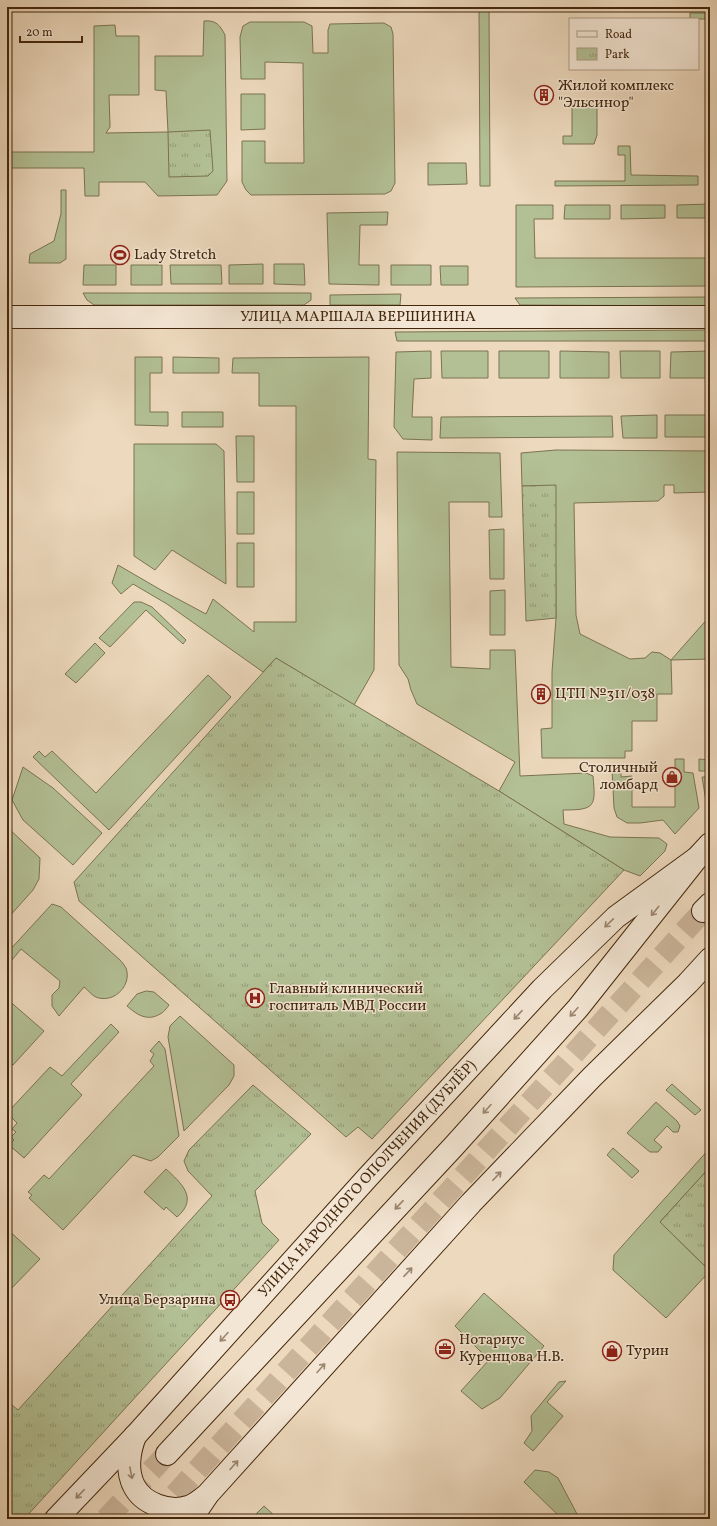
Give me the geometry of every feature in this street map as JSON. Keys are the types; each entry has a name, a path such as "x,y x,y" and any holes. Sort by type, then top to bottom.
{"street":[{"name":"УЛИЦА МАРШАЛА ВЕРШИНИНА","path":"7,317 710,317"},
{"name":"УЛИЦА НАРОДНОГО ОПОЛЧЕНИЯ (ДУБЛЁР)","path":"56,1519 136,1435 367,1178 542,989 616,917 704,851"},
{"path":"167,1454 448,1151 578,1008 704,851"},
{"path":"191,1519 208,1494 471,1203 592,1077 710,960"},
{"path":"136,1435 130,1448 129,1462 130,1474 134,1487 141,1495 153,1504 163,1508 187,1508 196,1504 208,1494"}],"green space":[{"path":"479,7 489,7 490,186 480,186"},
{"path":"690,13 710,13 710,19 690,18"},
{"path":"204,21 215,22 225,35 227,181 217,195 158,196 145,182 99,182 99,196 85,196 84,168 7,168 7,152 94,152 94,26 115,25 116,36 139,36 139,95 109,95 110,127 106,133 168,132 166,91 155,90 155,56 203,56"},
{"path":"250,22 304,22 312,26 313,53 328,53 328,30 330,24 384,23 391,27 393,34 395,183 391,191 385,194 251,195 246,190 242,182 242,141 265,141 265,163 304,163 303,63 265,62 265,79 241,79 240,37 243,26"},
{"path":"241,94 265,94 265,129 241,130"},
{"path":"572,100 597,101 597,135 594,144 563,144 563,136 572,136"},
{"path":"210,130 213,171 208,176 169,177 168,132"},
{"path":"618,146 630,146 631,175 698,176 698,185 555,186 555,181 625,181 625,155 618,155"},
{"path":"428,163 466,163 467,184 428,185"},
{"path":"61,190 66,190 66,259 60,263 29,263 30,254 54,241 61,214"},
{"path":"710,204 710,218 677,218 677,205"},
{"path":"516,205 553,205 553,219 534,219 535,258 710,258 710,286 516,287"},
{"path":"565,205 610,205 610,219 564,219"},
{"path":"621,205 665,205 665,218 621,219"},
{"path":"388,212 387,225 360,225 359,265 379,265 379,285 329,284 327,213"},
{"path":"263,264 263,284 229,284 229,265"},
{"path":"274,264 304,264 305,285 274,284"},
{"path":"84,265 116,265 116,285 83,285"},
{"path":"131,265 162,265 162,285 131,285"},
{"path":"170,265 221,265 222,284 171,284"},
{"path":"391,265 431,265 431,285 391,285"},
{"path":"440,266 468,266 468,285 441,285"},
{"path":"83,293 311,293 311,300 304,305 94,305 87,300"},
{"path":"401,294 400,305 330,305 330,295"},
{"path":"710,297 710,306 520,305 515,298"},
{"path":"710,330 710,341 397,341 395,332"},
{"path":"431,351 431,378 414,379 412,417 432,417 432,440 403,439 394,427 396,352"},
{"path":"441,351 488,351 488,378 442,378"},
{"path":"499,351 549,351 549,378 499,378"},
{"path":"560,351 609,352 609,378 560,378"},
{"path":"620,351 660,351 660,378 621,378"},
{"path":"710,351 710,378 670,378 671,352"},
{"path":"135,357 162,357 162,373 150,373 150,412 168,412 168,426 135,425"},
{"path":"173,357 219,358 219,373 173,373"},
{"path":"369,357 368,459 376,460 374,670 354,705 276,658 263,672 167,604 133,584 121,594 112,583 118,565 206,614 213,599 254,632 254,622 296,622 296,406 259,406 259,373 232,373 233,358"},
{"path":"182,412 223,412 223,427 182,427"},
{"path":"657,415 657,438 623,438 621,416"},
{"path":"665,415 710,415 710,437 665,437"},
{"path":"612,416 613,437 440,438 441,417"},
{"path":"236,436 254,436 254,482 237,482"},
{"path":"134,444 216,444 224,451 226,584 172,550 155,570 134,556"},
{"path":"556,450 710,451 710,492 674,493 674,485 664,485 664,496 658,501 574,503 576,615 580,634 630,659 645,658 652,652 660,653 671,660 672,694 657,694 657,721 632,721 632,751 625,751 625,758 542,758 541,729 552,728 552,672 556,618 555,486 522,486 521,453"},
{"path":"397,452 500,453 502,517 489,517 489,502 449,502 451,667 490,669 490,650 515,650 520,776 586,773 593,776 594,794 591,805 582,809 563,810 564,824 610,837 659,838 667,844 665,851 640,876 624,870 499,791 515,762 417,704 408,679 399,665"},
{"path":"556,485 556,618 526,621 522,486"},
{"path":"237,492 254,492 254,534 237,534"},
{"path":"504,529 504,579 490,579 489,530"},
{"path":"237,543 254,543 254,587 237,587"},
{"path":"505,590 505,635 490,635 490,591"},
{"path":"134,602 141,602 152,607 186,640 183,644 146,610 110,647 99,638"},
{"path":"710,616 710,659 671,660"},
{"path":"95,643 105,653 76,683 65,674"},
{"path":"276,658 499,791 624,870 372,1139 358,1127 346,1137 79,901 74,882"},
{"path":"208,675 231,697 109,830 33,757 39,751 45,757 52,751 96,793"},
{"path":"675,759 684,759 684,772 693,773 699,808 675,834 663,820 627,823 617,817 614,808 612,769 621,769 621,777 632,776 632,807 675,807"},
{"path":"699,759 710,760 710,771 699,771"},
{"path":"23,767 53,788 102,833 73,865 23,820 12,800"},
{"path":"702,777 710,777 710,797 706,801"},
{"path":"7,827 40,858 39,879 33,890 7,919"},
{"path":"52,904 61,907 120,960 126,968 127,974 125,986 117,994 105,999 99,998 84,987 59,1016 52,1006 52,995 59,988 60,981 21,949 7,966 7,953"},
{"path":"146,991 154,992 169,1005 162,1013 151,1017 146,1017 134,1012 127,1006 137,994"},
{"path":"7,999 44,1031 13,1065 7,1062"},
{"path":"180,1016 234,1065 234,1076 229,1085 184,1131 168,1037 170,1026"},
{"path":"111,1024 119,1032 71,1084 82,1095 24,1158 9,1145 14,1140 11,1137 16,1132 12,1129 17,1123 7,1113 50,1067 62,1076"},
{"path":"159,1041 165,1049 179,1136 158,1157 151,1161 133,1155 63,1230 29,1198 32,1195 28,1192 44,1175 49,1179 154,1066 150,1061 154,1054 150,1051"},
{"path":"672,1084 701,1110 695,1115 666,1090"},
{"path":"253,1085 311,1134 255,1191 262,1223 279,1240 24,1519 7,1519 7,1401 18,1410 212,1196 188,1171 184,1161 189,1150"},
{"path":"656,1102 677,1121 680,1126 678,1132 673,1132 667,1126 654,1140 662,1147 658,1152 650,1152 627,1133"},
{"path":"613,1148 639,1171 632,1178 607,1155"},
{"path":"710,1148 710,1167 660,1222 710,1271 666,1318 613,1270 614,1255"},
{"path":"710,1167 710,1271 660,1222"},
{"path":"166,1169 182,1185 187,1197 187,1203 177,1217 166,1207 164,1210 144,1192"},
{"path":"7,1229 40,1259 7,1293"},
{"path":"484,1293 544,1346 500,1398 482,1409 461,1391 489,1360 455,1326"},
{"path":"566,1381 547,1402 563,1416 533,1451 524,1443 532,1431 531,1416 559,1382"},
{"path":"535,1470 549,1472 558,1478 577,1514 573,1519 562,1519 524,1482"},
{"path":"264,1506 278,1519 251,1519"}],"tunnel":[{"path":"153,1519 703,911"},
{"path":"106,1519 167,1454"}],"place":[{"name":"Жилой комплекс \"Эльсинор\"","path":"544,95"},
{"name":"Lady Stretch","path":"120,255"},
{"name":"ЦТП №311/038","path":"541,694"},
{"name":"Столичный ломбард","path":"672,777"},
{"name":"Главный клинический госпиталь МВД России","path":"255,998"},
{"name":"Улица Берзарина","path":"230,1300"},
{"name":"Нотариус Куренцова Н.В.","path":"445,1349"},
{"name":"Турин","path":"612,1351"}]}
